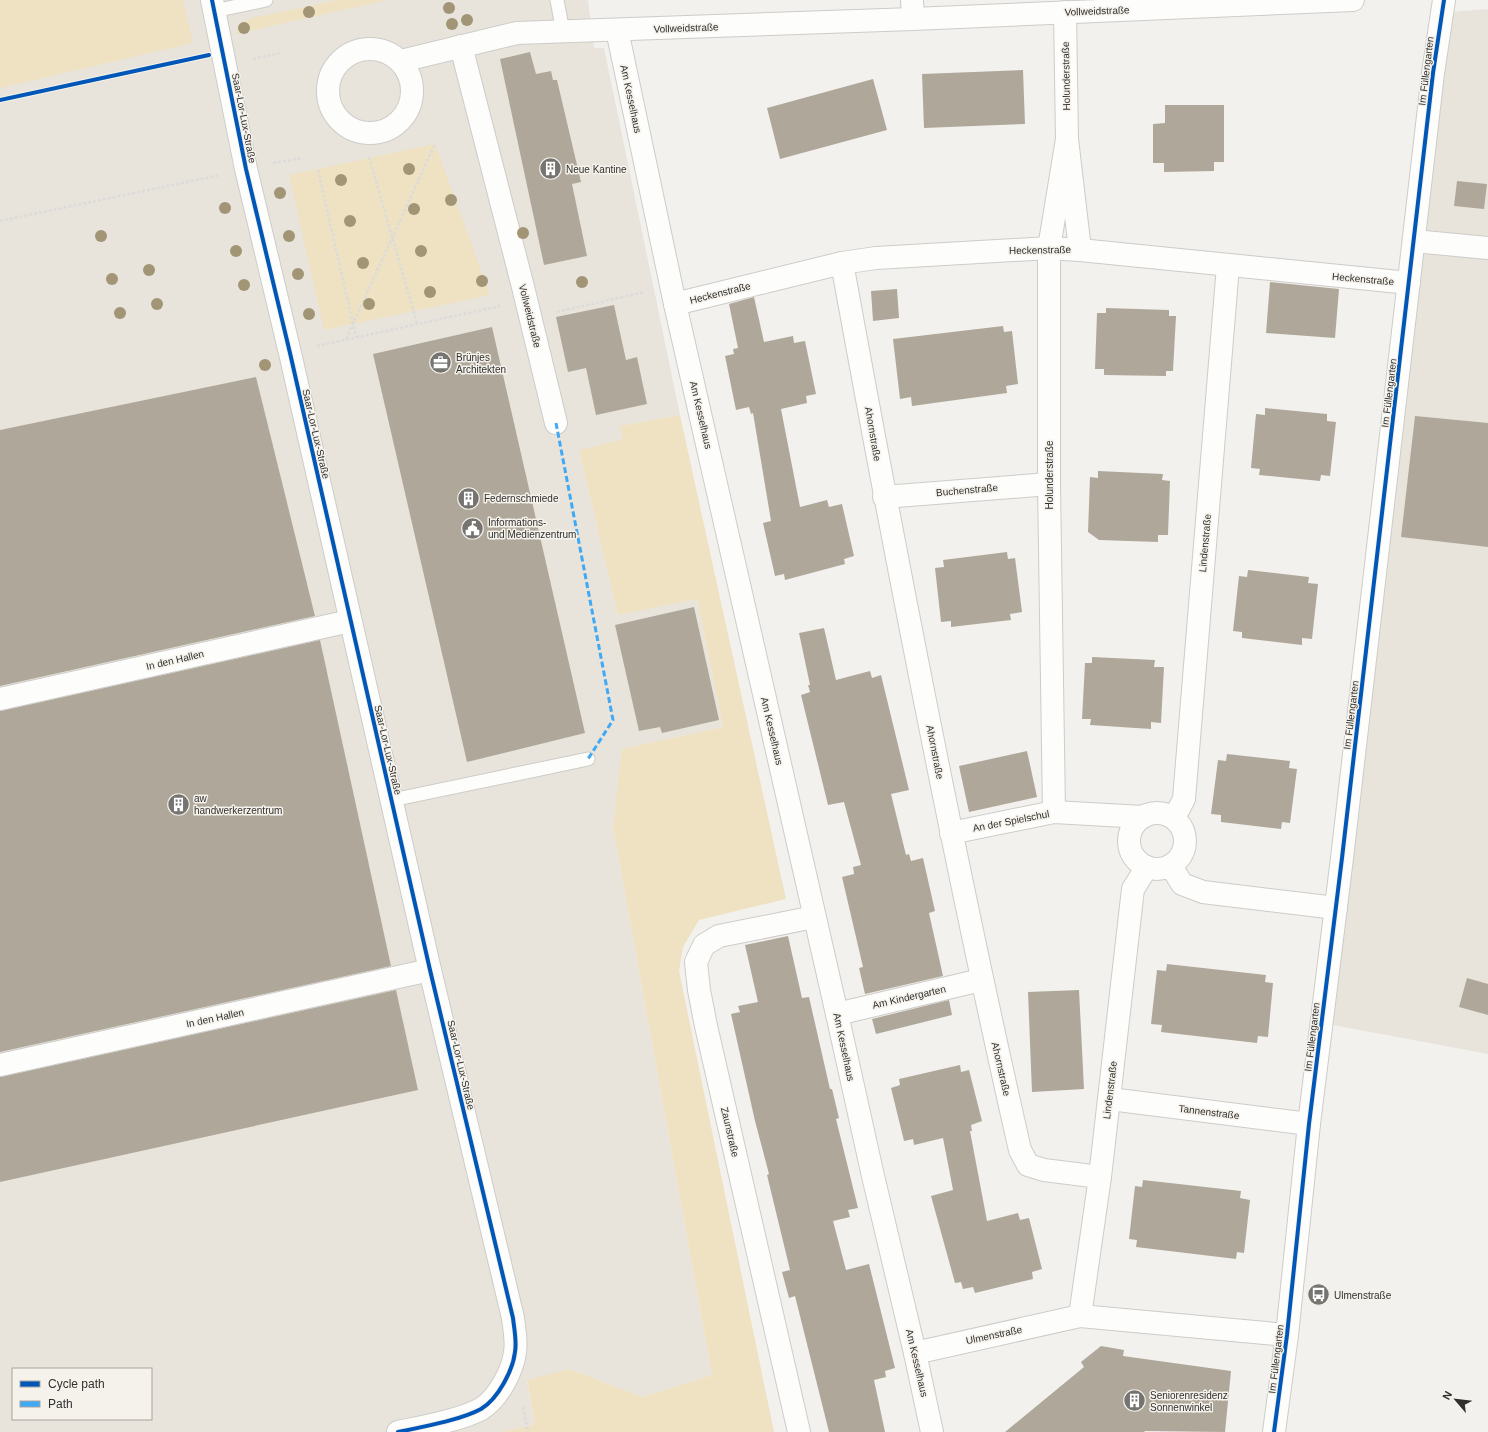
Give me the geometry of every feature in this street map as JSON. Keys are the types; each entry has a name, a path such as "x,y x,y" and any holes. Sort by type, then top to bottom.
{"street":[{"name":"Vollweidstraße","path":"401,61 517,33 617,30 912,10 1071,8 1353,0"},
{"name":"Im Füllengarten","path":"1274,1432 1287,1335 1309,1124 1336,908 1433,73 1444,0"},
{"name":"Saar-Lor-Lux-Straße","path":"213,6 246,169 290,354 430,970 513,1318 516,1351 510,1373 499,1392 482,1408 462,1416 436,1424 398,1432"},
{"name":"Holunderstraße","path":"1054,812 1049,484 1048,248 1067,139 1071,8"},
{"name":"Am Kesselhaus","path":"617,30 673,295 837,1014 872,1176 915,1353 932,1432"},
{"name":"Vollweidstraße","path":"461,46 556,423"},
{"name":"Holunderstraße","path":"1067,139 1080,250"},
{"path":"1414,241 1488,248"},
{"name":"Heckenstraße","path":"673,295 876,258 1048,248 1409,283"},
{"name":"Ahornstraße","path":"842,264 884,497 951,833 981,980 1020,1150 1028,1165 1044,1170 1100,1178"},
{"name":"Lindenstraße","path":"1174,818 1184,799 1228,266"},
{"name":"Buchenstraße","path":"884,497 1049,484"},
{"name":"In den Hallen","path":"0,699 350,621"},
{"name":"An der Spielschul","path":"951,833 1054,812 1143,817"},
{"path":"1153,813 1164,814 1174,818 1183,829 1185,843 1182,856 1172,866 1159,869 1147,867 1135,858 1129,844 1132,828 1143,817 1153,813"},
{"path":"1172,866 1182,884 1203,892 1336,908"},
{"name":"Lindenstraße","path":"1080,1316 1110,1099 1133,889 1147,867"},
{"name":"Zaunstraße","path":"799,1432 706,1026 699,990 696,962 704,945 719,936 814,917"},
{"name":"In den Hallen","path":"0,1065 430,970"},
{"name":"Am Kindergarten","path":"837,1014 981,980"},
{"name":"Tannenstraße","path":"1110,1099 1309,1124"},
{"name":"Ulmenstraße","path":"915,1353 1080,1316 1287,1335"}],"lane":[{"path":"213,6 266,0"},
{"path":"557,0 563,32"},
{"path":"392,800 588,759"}],"path":[{"path":"245,60 280,53"},
{"path":"346,339 434,144"},
{"path":"369,157 417,323"},
{"path":"270,164 302,158"},
{"path":"318,170 352,325 356,337"},
{"path":"0,221 221,175"},
{"path":"578,307 673,295"},
{"path":"290,354 346,339 526,300"}],"shaded area":[{"path":"0,0 588,0 594,48 604,48 680,415 621,426 623,439 579,450 618,614 697,599 723,727 623,749 613,827 712,1375 642,1397 570,1369 527,1381 535,1424 500,1432 0,1432"},
{"path":"0,0 183,0 193,43 0,88"},
{"path":"337,0 388,0 236,34 238,27 248,19"},
{"path":"1488,9 1488,1054 1333,1025 1450,12"},
{"path":"435,144 490,295 324,330 289,175"},
{"path":"680,415 786,899 699,920 683,947 679,971 774,1432 500,1432 535,1424 527,1380 570,1369 642,1397 712,1375 613,827 622,749 723,727 697,599 618,615 579,450 623,439 620,426"}],"building":[{"name":"Neue Kantine","path":"530,52 536,74 551,71 553,80 557,80 581,182 572,184 587,256 544,265 500,59"},
{"path":"1023,70 1025,124 924,128 922,74"},
{"path":"873,79 887,130 780,159 767,108"},
{"path":"1165,105 1224,105 1224,162 1214,162 1214,171 1164,172 1164,163 1153,163 1153,124 1165,123"},
{"path":"1457,181 1487,184 1484,209 1454,206"},
{"path":"1270,282 1339,289 1335,338 1266,333"},
{"path":"897,289 899,318 873,321 871,291"},
{"path":"754,297 764,342 793,336 794,343 805,341 816,394 806,396 807,403 781,409 800,507 827,500 829,507 842,504 854,556 844,559 845,564 785,580 784,574 775,576 763,523 771,521 753,413 751,414 749,407 736,410 725,356 734,354 733,349 738,348 729,304"},
{"path":"614,305 626,360 637,357 647,404 596,415 586,368 568,372 556,317"},
{"path":"1106,308 1169,310 1169,316 1176,316 1173,371 1166,371 1166,376 1104,375 1104,369 1095,369 1097,313 1106,313"},
{"path":"1003,326 1004,332 1012,331 1018,384 1006,386 1007,393 912,406 911,397 900,399 893,339"},
{"path":"492,327 585,733 467,762 373,354"},
{"path":"256,377 315,616 0,686 0,430"},
{"path":"1265,408 1327,414 1327,421 1336,422 1330,476 1321,475 1320,481 1259,475 1260,469 1251,468 1256,414 1265,415"},
{"path":"1415,416 1488,423 1488,547 1401,537"},
{"path":"1098,471 1163,474 1162,480 1170,481 1168,535 1158,535 1158,542 1099,540 1088,532 1090,477 1098,478"},
{"path":"1007,552 1008,559 1015,558 1022,612 1010,614 1011,620 951,627 951,621 941,622 935,568 944,567 943,560"},
{"path":"1248,570 1309,577 1308,583 1318,584 1312,639 1302,638 1302,645 1242,638 1242,632 1233,631 1239,576 1247,577"},
{"path":"694,607 719,720 662,733 660,727 639,731 615,625"},
{"path":"824,628 836,680 870,671 872,678 881,675 909,790 891,794 906,855 909,854 911,861 923,858 935,911 929,913 943,976 865,994 859,968 863,967 842,877 854,874 853,867 861,865 844,802 828,805 801,695 810,692 808,685 810,685 799,633"},
{"path":"320,640 391,966 0,1052 0,711"},
{"path":"1092,657 1155,660 1154,667 1164,667 1161,723 1151,722 1151,729 1090,725 1091,719 1082,719 1085,663 1092,663"},
{"path":"1027,751 1037,797 969,812 959,766"},
{"path":"1227,754 1290,761 1289,768 1297,769 1290,823 1282,822 1281,829 1221,822 1221,815 1211,814 1218,760 1226,761"},
{"path":"788,936 802,998 809,997 830,1089 832,1089 839,1118 836,1119 858,1208 848,1210 850,1217 833,1221 846,1270 869,1264 895,1368 885,1371 886,1377 874,1380 885,1432 829,1432 795,1296 789,1298 782,1272 790,1270 731,1014 740,1012 738,1006 758,1002 745,945"},
{"path":"1167,964 1266,975 1265,982 1273,983 1268,1037 1258,1036 1257,1043 1161,1032 1162,1025 1151,1024 1157,970 1166,971"},
{"path":"1467,978 1488,984 1488,1015 1459,1007"},
{"path":"396,990 418,1090 0,1182 0,1077"},
{"path":"1079,990 1084,1089 1032,1092 1028,992"},
{"path":"949,1000 952,1015 876,1034 872,1019"},
{"path":"960,1065 961,1072 969,1070 982,1121 971,1125 972,1131 970,1131 987,1221 1018,1213 1020,1220 1029,1218 1042,1269 1032,1272 1033,1279 975,1293 973,1287 963,1289 961,1282 955,1283 931,1196 953,1190 943,1138 914,1145 913,1139 904,1141 891,1088 900,1085 899,1079"},
{"path":"1143,1180 1241,1191 1240,1198 1250,1200 1244,1253 1237,1252 1236,1259 1136,1247 1137,1240 1129,1239 1135,1186 1142,1187"},
{"name":"Seniorenresidenz Sonnenwinkel","path":"1101,1346 1124,1350 1123,1356 1231,1371 1225,1432 1005,1432 1084,1367 1081,1362"}],"marked path":[{"path":"556,423 613,720 588,759"}],"cycle path":[{"path":"212,0 246,169 290,353 430,970 515,1330 516,1348 514,1359 508,1375 499,1391 487,1404 481,1409 463,1417 398,1432"},
{"path":"1274,1432 1287,1335 1309,1124 1342,858 1433,73 1444,0"},
{"path":"0,100 209,55"}],"place":[{"name":"Neue Kantine","path":"551,169"},
{"name":"Brünjes Architekten","path":"440,363"},
{"name":"Federnschmiede","path":"469,498"},
{"name":"Informations- und Medienzentrum","path":"473,528"},
{"name":"aw handwerkerzentrum","path":"178,804"},
{"name":"Ulmenstraße","path":"1318,1295"},
{"name":"Seniorenresidenz Sonnenwinkel","path":"1135,1401"}]}
